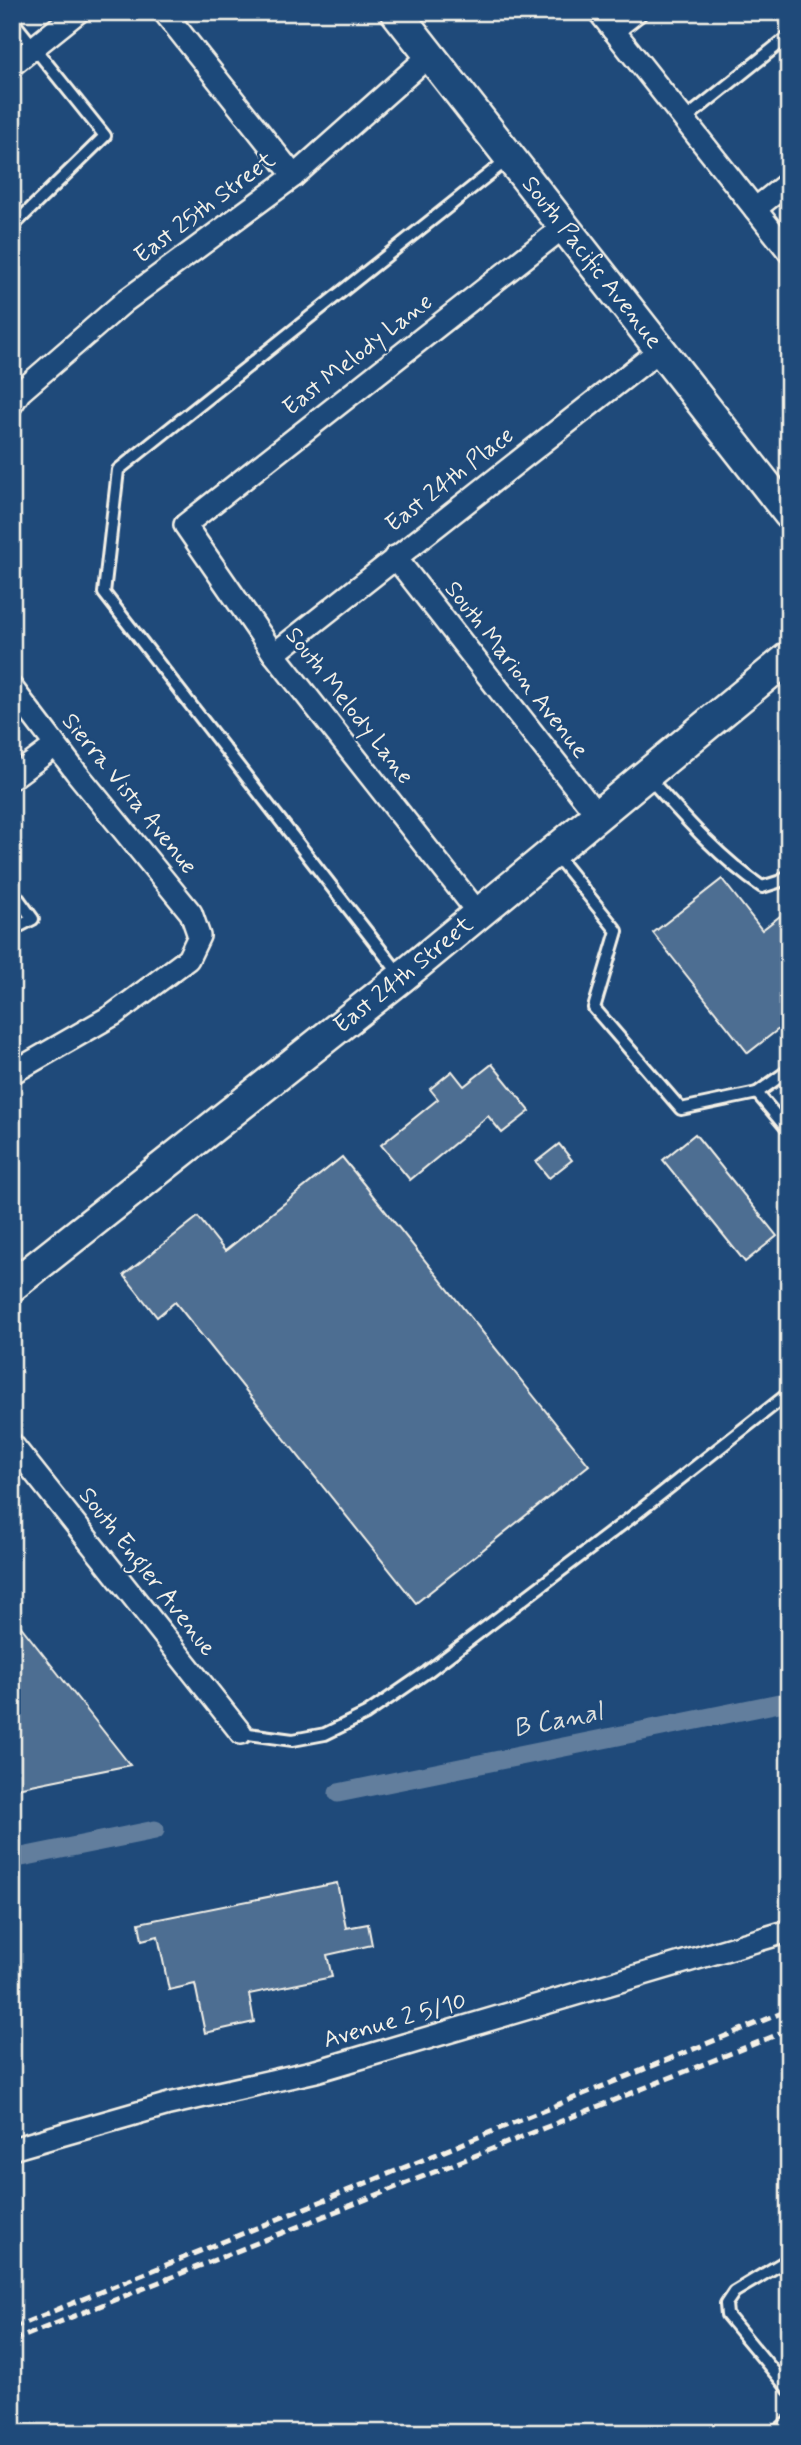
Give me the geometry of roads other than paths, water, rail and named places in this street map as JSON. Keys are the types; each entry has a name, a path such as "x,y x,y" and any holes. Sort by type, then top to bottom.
{"main road":[{"name":"South Pacific Avenue","path":"396,12 789,514"},
{"name":"East 24th Street","path":"12,1286 402,977 789,657"}],"street":[{"path":"12,65 78,12"},
{"path":"164,12 294,176"},
{"path":"599,12 789,252"},
{"path":"613,30 636,12"},
{"name":"East 25th Street","path":"12,404 20,392 125,301 294,176 430,55"},
{"path":"755,209 789,182"},
{"name":"East Melody Lane","path":"185,524 565,226"},
{"name":"East 24th Place","path":"274,654 661,349"},
{"name":"South Melody Lane","path":"185,524 274,654 478,914"},
{"name":"South Marion Avenue","path":"395,556 597,815"},
{"name":"Sierra Vista Avenue","path":"12,688 55,746 191,914 199,936 188,960 124,1007 73,1040 12,1073"},
{"path":"12,778 55,746"},
{"name":"South Engler Avenue","path":"12,1444 241,1733"},
{"name":"Avenue 2 5/10","path":"12,2149 169,2104 316,2071 789,1931"}],"lane":[{"path":"12,20 104,136 12,227"},
{"path":"684,120 789,36"},
{"path":"402,977 104,593 118,470 510,157"},
{"path":"646,775 736,869 762,887 781,881 789,875"},
{"path":"554,852 617,931 594,1008 681,1109 757,1093 789,1070"},
{"path":"12,891 33,919 12,930"},
{"path":"757,1093 789,1131"},
{"path":"241,1733 293,1740 326,1734 366,1714 427,1672 633,1516 789,1393"},
{"path":"789,2259 734,2292 726,2304 727,2315 789,2390"},
{"path":"775,2433 789,2421"}],"waterway":[{"name":"B Canal","path":"338,1793 789,1701"},
{"name":"B Canal","path":"12,1859 155,1830"}],"railway":[{"path":"12,2328 789,2010"},
{"path":"12,2341 789,2030"}]}
